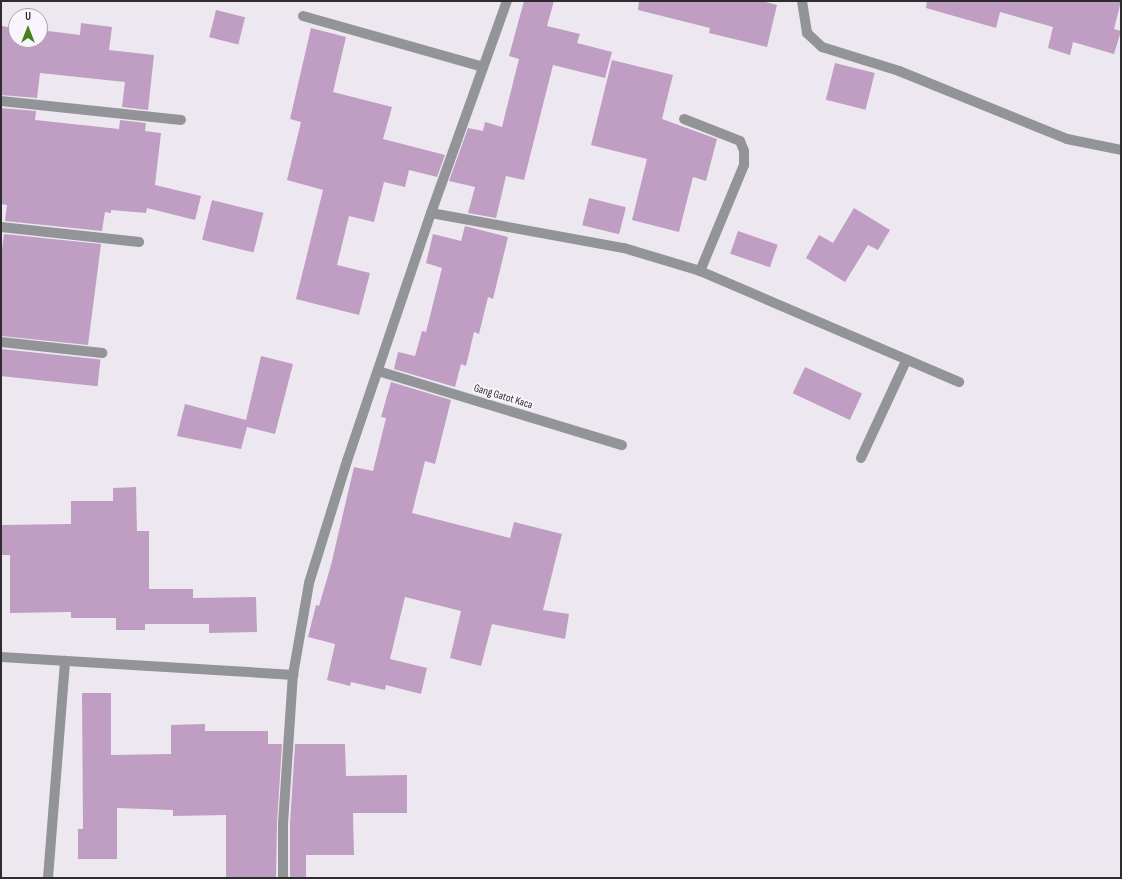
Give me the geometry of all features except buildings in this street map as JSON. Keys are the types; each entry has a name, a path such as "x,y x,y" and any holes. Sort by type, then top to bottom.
{"street":[{"path":"283,878 282,824 293,675 309,583 431,214 507,1"},
{"path":"802,1 807,33 822,47 899,72 1067,139 1121,150"},
{"path":"303,16 483,67"},
{"path":"1,101 181,120"},
{"path":"684,119 740,141 744,151 744,166 700,271"},
{"path":"431,214 624,248 700,271 906,361 960,382"},
{"path":"1,227 139,242"},
{"path":"1,342 102,353"},
{"path":"861,458 906,361"},
{"name":"Gang Gatot Kaca","path":"378,371 622,445"},
{"path":"1,657 293,675"},
{"path":"48,878 65,661"}]}
